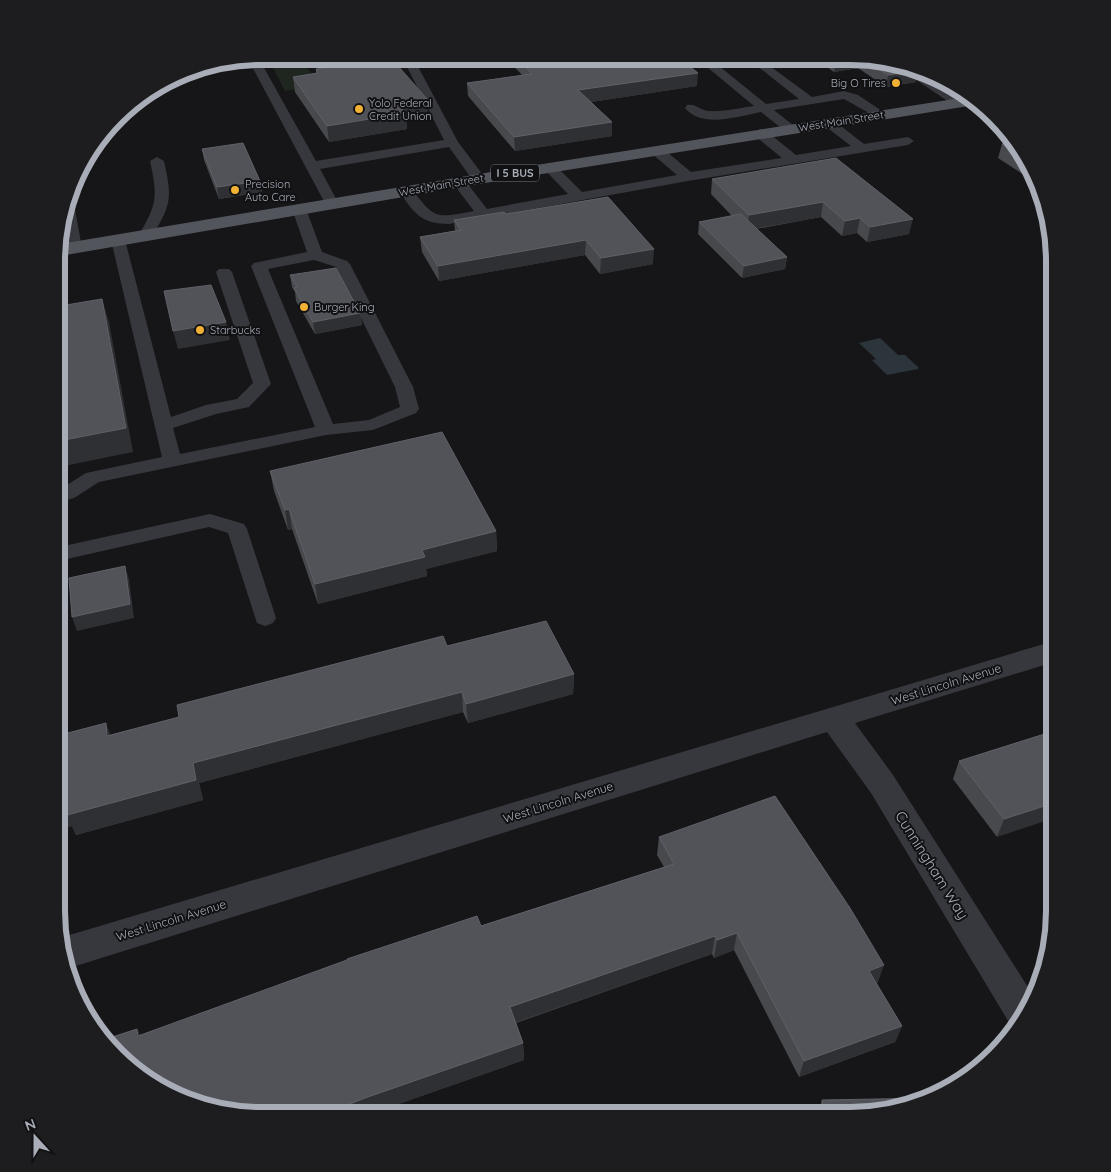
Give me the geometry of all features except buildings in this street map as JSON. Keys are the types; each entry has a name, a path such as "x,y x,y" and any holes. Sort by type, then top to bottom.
{"main road":[{"name":"West Main Street","path":"67,249 790,128 828,123 884,122 964,102"}],"street":[{"name":"West Lincoln Avenue","path":"69,951 1046,654"},
{"name":"Cunningham Way","path":"834,718 882,784 1020,1008"}],"lane":[{"path":"257,65 332,204"},
{"path":"412,65 452,143 479,179"},
{"path":"712,65 790,128"},
{"path":"761,65 810,101"},
{"path":"931,83 961,100"},
{"path":"406,191 427,218 434,220 484,214 688,177 908,141 850,96 710,116 699,114 691,108"},
{"path":"828,123 862,149"},
{"path":"760,133 793,160"},
{"path":"312,166 452,143"},
{"path":"656,150 688,177"},
{"path":"145,236 159,214 165,195 157,161"},
{"path":"549,167 579,197"},
{"path":"459,182 484,214"},
{"path":"299,210 315,255"},
{"path":"67,236 67,249"},
{"path":"118,240 132,287 172,461"},
{"path":"65,494 93,477 326,430 373,425 410,409 404,388 342,264 315,255 259,266 326,430"},
{"path":"164,425 212,409 243,403 262,384 224,272"},
{"path":"65,552 210,520 237,529 265,618"}],"shaded area":[{"path":"305,65 320,86 285,91 273,68"},
{"path":"880,338 898,355 905,355 919,368 887,375 872,360 876,359 859,343"}],"place":[{"name":"Big O Tires","path":"896,83"},
{"name":"Yolo Federal Credit Union","path":"359,109"},
{"name":"Precision Auto Care","path":"235,190"},
{"name":"Burger King","path":"304,307"},
{"name":"Starbucks","path":"200,330"}]}
